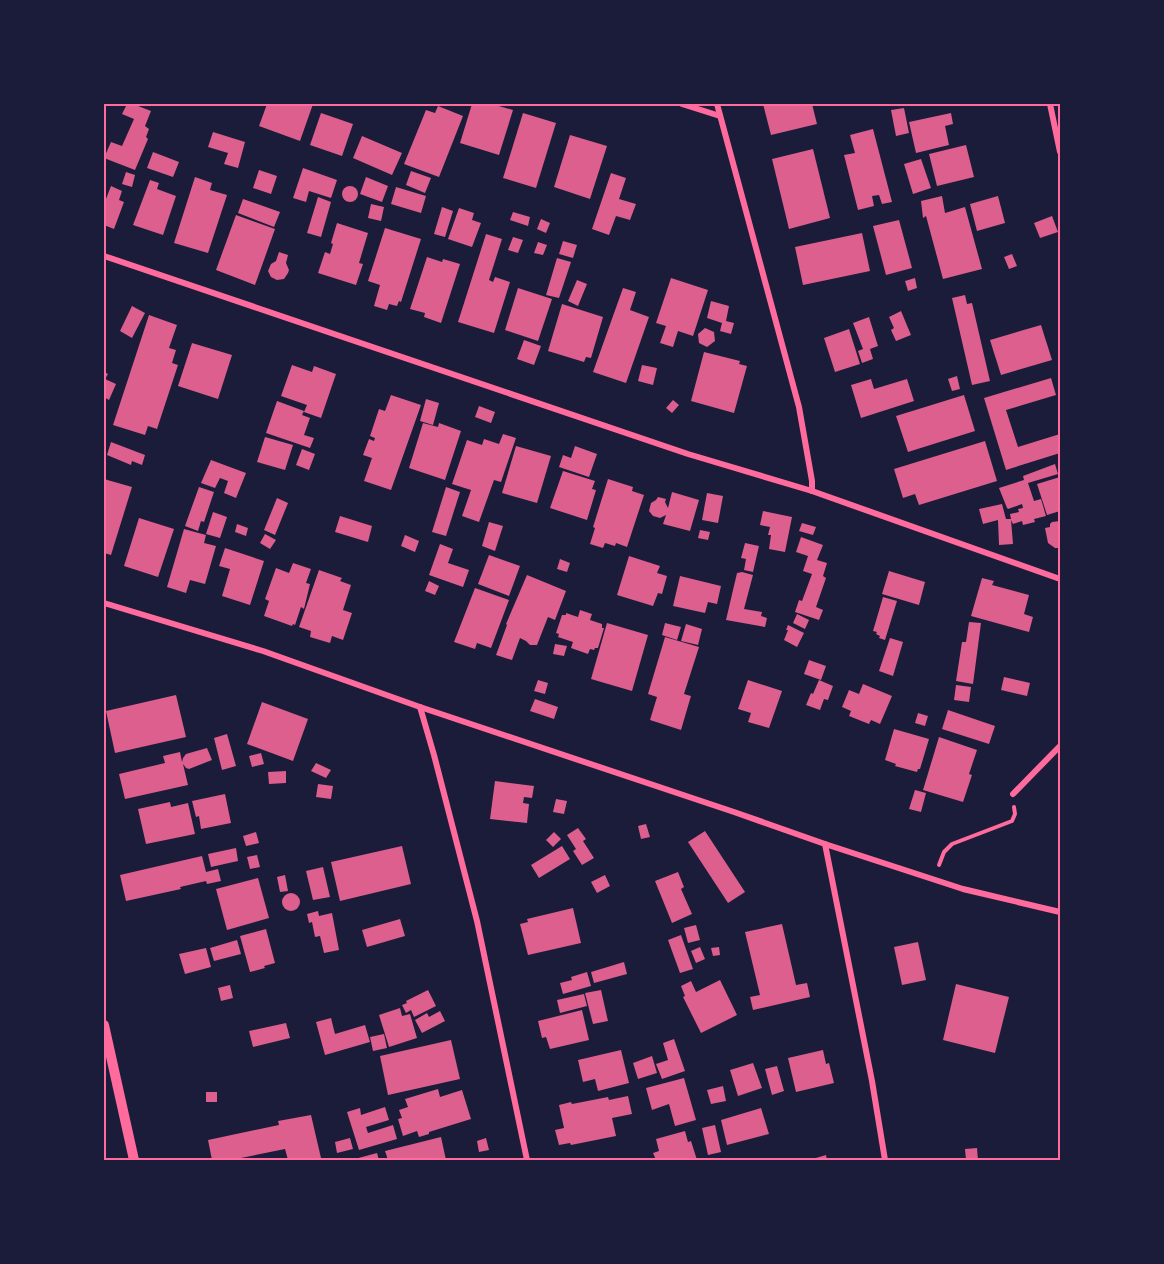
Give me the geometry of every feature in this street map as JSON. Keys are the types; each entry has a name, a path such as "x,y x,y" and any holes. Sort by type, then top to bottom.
{"street":[{"path":"682,104 720,116"},
{"path":"717,104 799,407 812,491"},
{"path":"1050,104 1060,152"},
{"path":"104,256 688,454 812,491 1060,579"},
{"path":"104,603 262,651 420,707 963,889 1060,912"},
{"path":"420,707 477,921 527,1161"},
{"path":"1013,794 1060,746"},
{"path":"825,844 872,1081 885,1161"},
{"path":"104,1025 134,1161"}],"path":[{"path":"934,879 944,852 952,844 1012,821 1015,814 1013,794"}],"building":[{"path":"127,104 151,111 145,126 149,129 146,137 148,139 135,170 104,158 111,142 122,146 134,119 122,114"},
{"path":"267,104 313,104 300,141 259,126"},
{"path":"472,104 492,104 513,110 499,155 460,143"},
{"path":"763,104 812,104 817,124 771,135"},
{"path":"438,106 463,116 439,177 404,164 426,110 435,113"},
{"path":"904,108 909,133 896,136 891,110"},
{"path":"321,113 353,124 342,156 310,145"},
{"path":"523,113 556,123 536,188 503,178"},
{"path":"951,113 953,124 945,126 949,145 916,153 909,122"},
{"path":"873,129 892,202 882,204 879,195 872,196 874,206 858,210 844,155 855,153 850,135"},
{"path":"213,132 245,142 238,168 224,164 228,153 208,147"},
{"path":"570,135 607,146 590,199 554,187"},
{"path":"362,136 402,153 392,175 353,158"},
{"path":"966,145 974,177 937,186 929,154"},
{"path":"813,149 830,218 789,229 772,159"},
{"path":"153,152 179,162 173,177 147,168"},
{"path":"921,159 931,188 913,194 904,164"},
{"path":"303,168 337,180 331,198 309,191 306,202 293,198"},
{"path":"259,170 277,176 271,194 253,188"},
{"path":"411,171 431,178 425,193 406,185"},
{"path":"126,172 135,175 132,187 122,184"},
{"path":"611,173 626,178 619,199 636,204 630,220 616,216 609,235 592,229"},
{"path":"195,177 212,183 210,190 227,195 208,253 174,243"},
{"path":"366,177 388,186 382,202 360,194"},
{"path":"150,180 159,183 157,189 176,196 163,235 133,225"},
{"path":"111,186 122,191 119,200 124,202 114,229 104,225 104,204"},
{"path":"350,186 356,188 358,194 356,200 350,202 344,200 342,194 344,188"},
{"path":"396,187 426,196 421,213 391,204"},
{"path":"942,196 945,213 965,207 982,269 943,279 926,216 923,218 921,201"},
{"path":"998,196 1005,223 977,231 970,204"},
{"path":"318,197 331,202 321,237 307,233"},
{"path":"243,199 280,212 274,227 238,213"},
{"path":"371,204 384,207 381,221 368,218"},
{"path":"442,207 453,211 445,237 434,234"},
{"path":"459,208 474,213 472,220 481,223 472,247 448,239"},
{"path":"513,212 530,217 528,226 510,220"},
{"path":"236,215 275,229 255,285 216,270"},
{"path":"1052,216 1058,232 1040,238 1034,223"},
{"path":"541,219 550,223 546,233 537,229"},
{"path":"899,220 912,268 886,275 873,226"},
{"path":"337,223 368,233 359,263 363,264 356,285 318,273 325,252 330,254"},
{"path":"385,228 421,239 401,302 399,301 397,306 389,304 387,310 374,306 380,285 368,281"},
{"path":"862,233 870,271 803,285 795,247"},
{"path":"486,234 502,239 489,280 493,282 495,277 510,282 494,333 458,322"},
{"path":"513,237 523,240 518,253 508,250"},
{"path":"563,241 577,245 573,258 559,254"},
{"path":"538,242 547,245 543,255 534,253"},
{"path":"279,252 288,255 286,263 289,270 284,279 277,280 271,277 268,271 271,264 276,261"},
{"path":"1012,254 1017,266 1009,269 1004,257"},
{"path":"427,257 460,264 441,323 424,317 425,313 410,309"},
{"path":"557,258 571,262 559,298 546,295"},
{"path":"671,278 708,290 693,336 678,331 673,347 660,343 666,326 656,323"},
{"path":"915,278 917,288 908,291 905,281"},
{"path":"577,280 587,284 578,306 568,301"},
{"path":"518,288 552,299 538,341 505,330"},
{"path":"623,288 636,292 630,310 649,317 626,383 593,372"},
{"path":"965,295 967,304 972,303 990,381 972,385 952,298"},
{"path":"711,301 729,306 726,321 734,323 731,334 720,331 722,323 707,318"},
{"path":"562,304 603,317 591,358 586,357 584,362 548,351"},
{"path":"132,306 145,313 132,338 120,331"},
{"path":"901,311 911,335 896,341 889,317"},
{"path":"149,315 177,325 169,348 176,350 172,363 178,365 157,429 148,426 145,435 113,425"},
{"path":"869,317 878,346 870,349 873,359 862,363 858,351 863,349 853,323"},
{"path":"1041,325 1052,360 1001,375 990,340"},
{"path":"705,328 714,332 715,341 707,347 699,343 698,334"},
{"path":"849,329 860,364 835,372 824,338"},
{"path":"524,340 541,346 534,365 517,359"},
{"path":"192,343 232,355 218,399 178,386"},
{"path":"704,352 740,361 739,364 747,366 734,413 691,401"},
{"path":"292,365 312,372 314,366 336,374 321,418 304,412 307,405 281,396"},
{"path":"642,365 657,368 653,385 638,381"},
{"path":"104,372 108,374 105,379 116,384 109,400 104,397"},
{"path":"957,376 960,389 952,391 948,379"},
{"path":"1051,378 1056,395 1006,410 1018,447 1060,434 1060,453 1006,470 984,398"},
{"path":"871,379 874,389 907,379 914,401 861,418 851,385"},
{"path":"391,395 421,405 391,490 364,481 372,458 363,455 369,439 374,441 375,438 370,436 379,409 385,411"},
{"path":"964,395 975,431 908,452 896,416"},
{"path":"426,399 439,403 433,425 420,421"},
{"path":"673,400 679,405 672,413 666,408"},
{"path":"277,401 304,411 302,415 310,418 304,435 314,438 310,448 266,433"},
{"path":"479,406 495,412 491,423 475,417"},
{"path":"423,423 438,427 439,423 461,431 445,480 409,468"},
{"path":"503,434 516,438 501,482 494,480 479,522 462,516 471,490 452,484 467,440 482,445 484,439 499,444"},
{"path":"265,437 293,445 285,470 257,462"},
{"path":"985,441 997,481 919,505 915,494 903,498 894,469"},
{"path":"111,442 145,455 142,465 132,461 131,465 107,455"},
{"path":"516,446 551,456 537,503 502,493"},
{"path":"575,446 597,454 589,477 559,467 563,455 571,458"},
{"path":"302,449 315,454 309,470 296,465"},
{"path":"211,460 246,473 236,498 224,493 228,481 220,478 215,488 201,483"},
{"path":"1055,464 1058,474 1028,483 1034,501 1041,499 1046,516 1023,525 1022,521 1013,524 1011,520 1013,544 999,545 998,520 983,524 979,509 1002,504 1006,519 1011,519 1010,514 1019,512 1018,509 1023,508 1022,504 1008,509 999,488 1024,480 1023,476"},
{"path":"563,471 595,481 592,489 596,490 587,520 550,508"},
{"path":"1060,477 1060,511 1047,515 1037,484"},
{"path":"104,479 132,487 111,555 104,553"},
{"path":"608,479 633,487 632,491 644,495 627,547 616,543 615,546 605,543 603,548 590,544"},
{"path":"199,487 214,492 204,522 201,521 198,531 185,526"},
{"path":"446,487 460,492 446,536 432,532"},
{"path":"672,492 699,500 690,531 663,524 666,515 660,518 653,516 649,511 651,503 658,497 666,499 668,508"},
{"path":"707,493 723,496 718,523 702,520"},
{"path":"277,498 288,503 275,535 264,530"},
{"path":"763,511 792,517 785,552 769,549 770,527 760,525"},
{"path":"213,512 227,517 220,538 206,534"},
{"path":"340,516 372,526 368,542 335,532"},
{"path":"139,518 174,529 158,577 124,566"},
{"path":"1060,521 1060,548 1055,548 1048,543 1045,528 1050,527 1052,522"},
{"path":"489,522 503,526 495,551 482,546"},
{"path":"802,523 816,527 813,535 799,531"},
{"path":"237,524 248,528 246,536 235,532"},
{"path":"184,529 206,535 204,543 216,546 205,584 190,580 186,593 167,587"},
{"path":"700,530 710,532 708,540 698,538"},
{"path":"265,534 276,540 270,549 260,543"},
{"path":"405,535 419,541 415,552 401,546"},
{"path":"801,537 823,545 817,560 827,563 823,576 826,578 816,607 823,610 819,620 795,612 799,600 802,601 812,574 803,571 808,556 796,552"},
{"path":"745,543 759,546 753,572 744,570 746,559 741,558"},
{"path":"440,544 453,549 448,563 469,570 463,587 429,575"},
{"path":"225,548 264,561 250,605 222,596 230,569 219,566"},
{"path":"489,555 520,566 509,596 478,584"},
{"path":"629,556 660,566 657,573 667,576 662,594 658,593 653,606 617,595"},
{"path":"560,559 570,563 567,572 557,569"},
{"path":"293,563 311,569 306,583 310,584 304,609 301,607 295,625 292,626 264,616 269,601 265,599 276,568 289,573"},
{"path":"319,570 342,578 340,581 351,585 343,610 352,613 343,640 332,636 330,643 310,637 311,631 299,627"},
{"path":"889,571 925,582 919,605 882,594"},
{"path":"737,573 753,575 744,609 762,612 761,616 767,618 765,627 726,620"},
{"path":"527,575 566,591 555,620 548,617 537,645 530,645 520,638 512,660 496,655 506,624"},
{"path":"680,576 721,586 717,604 708,602 705,613 673,606"},
{"path":"982,578 994,581 992,585 1029,595 1024,614 1033,617 1029,632 971,616"},
{"path":"429,581 439,586 435,595 425,591"},
{"path":"475,588 509,600 491,648 477,643 475,649 454,642"},
{"path":"883,597 897,601 885,640 879,638 877,632 873,631"},
{"path":"580,610 592,614 590,620 602,624 604,628 598,648 590,649 588,654 571,648 573,642 558,637 559,634 556,633 562,615 566,613 578,617"},
{"path":"797,614 809,620 805,629 793,623"},
{"path":"969,622 981,623 973,684 956,681 962,642 966,642"},
{"path":"607,623 648,635 632,691 591,679"},
{"path":"665,623 681,627 677,640 662,635"},
{"path":"686,624 702,629 698,645 681,641"},
{"path":"788,625 804,633 797,647 784,640"},
{"path":"665,637 699,647 684,694 691,696 681,730 650,720 657,697 648,694"},
{"path":"890,638 903,642 893,676 879,671"},
{"path":"555,644 567,646 564,656 553,654"},
{"path":"809,660 826,666 821,680 804,674"},
{"path":"1004,677 1030,683 1027,696 1001,690"},
{"path":"538,680 548,683 545,694 534,691"},
{"path":"748,680 782,691 769,728 748,722 751,713 738,709"},
{"path":"819,680 833,686 828,700 824,699 820,710 806,705"},
{"path":"863,684 892,696 880,724 871,720 869,724 849,716 851,711 842,707 849,690 859,694"},
{"path":"956,685 971,687 969,702 954,700"},
{"path":"176,695 186,737 115,753 106,711"},
{"path":"535,699 558,707 554,719 530,711"},
{"path":"262,702 308,719 293,761 247,744"},
{"path":"948,710 995,726 989,744 942,729"},
{"path":"918,713 928,716 925,726 915,723"},
{"path":"894,729 929,739 917,772 895,766 896,764 885,760"},
{"path":"227,734 236,766 222,770 214,738"},
{"path":"939,737 977,750 963,802 923,790"},
{"path":"207,748 212,760 189,769 183,764 188,785 125,799 119,774 165,763 163,756 180,752 182,762 186,754"},
{"path":"261,753 264,764 252,767 249,756"},
{"path":"316,763 331,770 326,778 311,771"},
{"path":"286,771 286,783 269,784 268,772"},
{"path":"495,781 534,786 532,798 524,797 523,803 529,804 527,823 490,819"},
{"path":"318,784 333,786 331,799 316,797"},
{"path":"915,790 926,793 921,812 909,809"},
{"path":"225,794 231,823 201,829 199,816 196,817 192,801"},
{"path":"556,799 567,801 564,814 553,812"},
{"path":"170,802 171,807 188,803 195,834 146,844 138,809"},
{"path":"646,824 650,837 641,839 638,826"},
{"path":"578,828 586,839 583,841 594,858 582,865 567,835"},
{"path":"705,831 745,892 728,903 688,842"},
{"path":"256,832 259,843 246,846 243,836"},
{"path":"554,832 561,839 553,847 546,840"},
{"path":"402,846 411,884 340,901 331,862"},
{"path":"562,846 570,859 539,878 531,865"},
{"path":"236,848 238,861 211,867 208,854"},
{"path":"257,855 260,867 250,869 247,857"},
{"path":"202,856 206,872 218,869 221,881 207,884 206,881 126,901 120,875"},
{"path":"323,867 330,897 313,900 306,871"},
{"path":"678,872 684,887 681,889 692,914 672,923 655,881"},
{"path":"285,875 288,891 280,892 277,877"},
{"path":"605,875 610,886 597,893 591,882"},
{"path":"258,878 269,918 227,930 216,889"},
{"path":"287,893 295,893 300,898 298,909 287,911 282,906 282,898"},
{"path":"573,908 581,943 528,955 520,924 528,922 527,919"},
{"path":"318,911 319,916 332,913 339,950 324,953 320,936 315,937 312,922 309,923 307,914"},
{"path":"400,919 405,936 367,947 362,930"},
{"path":"782,924 796,985 807,983 810,997 753,1010 750,997 760,995 745,932"},
{"path":"696,925 700,940 688,943 684,928"},
{"path":"266,929 275,963 250,972 240,936"},
{"path":"681,935 693,969 680,973 668,940"},
{"path":"237,940 241,954 214,961 210,948"},
{"path":"918,942 926,980 902,985 894,947"},
{"path":"700,947 705,959 696,963 691,951"},
{"path":"719,947 720,955 713,956 711,948"},
{"path":"206,948 211,967 185,974 179,954"},
{"path":"624,962 627,974 594,983 591,972"},
{"path":"587,972 591,986 563,994 560,983"},
{"path":"720,980 737,1015 701,1033 683,997 685,996 681,986 691,981 696,992"},
{"path":"956,984 1009,997 995,1053 943,1040"},
{"path":"230,985 233,998 221,1001 218,988"},
{"path":"428,990 436,1006 414,1017 411,1010 406,1013 402,1005"},
{"path":"601,990 608,1021 593,1024 585,993"},
{"path":"584,994 587,1006 560,1013 557,1000"},
{"path":"400,1008 402,1016 410,1014 417,1038 389,1047 379,1015"},
{"path":"582,1010 589,1040 550,1049 546,1037 542,1038 538,1021"},
{"path":"440,1011 445,1021 422,1033 415,1020 427,1013 429,1017"},
{"path":"331,1018 335,1034 365,1025 370,1042 325,1055 316,1022"},
{"path":"286,1023 290,1038 253,1047 249,1031"},
{"path":"384,1034 387,1048 373,1051 370,1037"},
{"path":"674,1039 685,1071 662,1079 656,1064 668,1060 663,1043"},
{"path":"451,1040 460,1079 388,1095 380,1056"},
{"path":"621,1050 629,1083 598,1091 595,1079 583,1082 578,1060"},
{"path":"823,1050 834,1083 796,1092 788,1058"},
{"path":"652,1056 657,1073 638,1079 633,1063"},
{"path":"753,1063 762,1088 738,1096 730,1070"},
{"path":"777,1066 784,1091 772,1095 765,1069"},
{"path":"684,1078 696,1120 675,1126 669,1104 652,1110 646,1088"},
{"path":"723,1086 726,1101 711,1104 707,1090"},
{"path":"438,1089 440,1097 462,1090 471,1119 419,1137 417,1131 403,1136 398,1119 402,1118 399,1110 408,1107 405,1099"},
{"path":"206,1092 217,1092 217,1102 206,1102"},
{"path":"628,1096 632,1114 612,1118 616,1136 571,1145 570,1143 559,1145 555,1130 564,1128 559,1105"},
{"path":"385,1107 389,1120 366,1127 368,1133 393,1125 397,1139 359,1150 347,1112 360,1108 361,1115"},
{"path":"761,1108 769,1134 727,1145 721,1120"},
{"path":"311,1115 321,1158 288,1160 285,1149 231,1160 212,1160 208,1140 279,1125 278,1121"},
{"path":"715,1125 721,1152 708,1155 702,1128"},
{"path":"685,1131 697,1160 656,1160 653,1153 659,1151 656,1139"},
{"path":"441,1137 446,1160 388,1160 385,1151"},
{"path":"350,1138 353,1149 337,1153 335,1142"},
{"path":"486,1138 489,1150 479,1152 477,1141"},
{"path":"977,1148 978,1160 966,1160 965,1149"},
{"path":"377,1153 379,1160 351,1160"},
{"path":"826,1155 827,1160 809,1160"}]}
